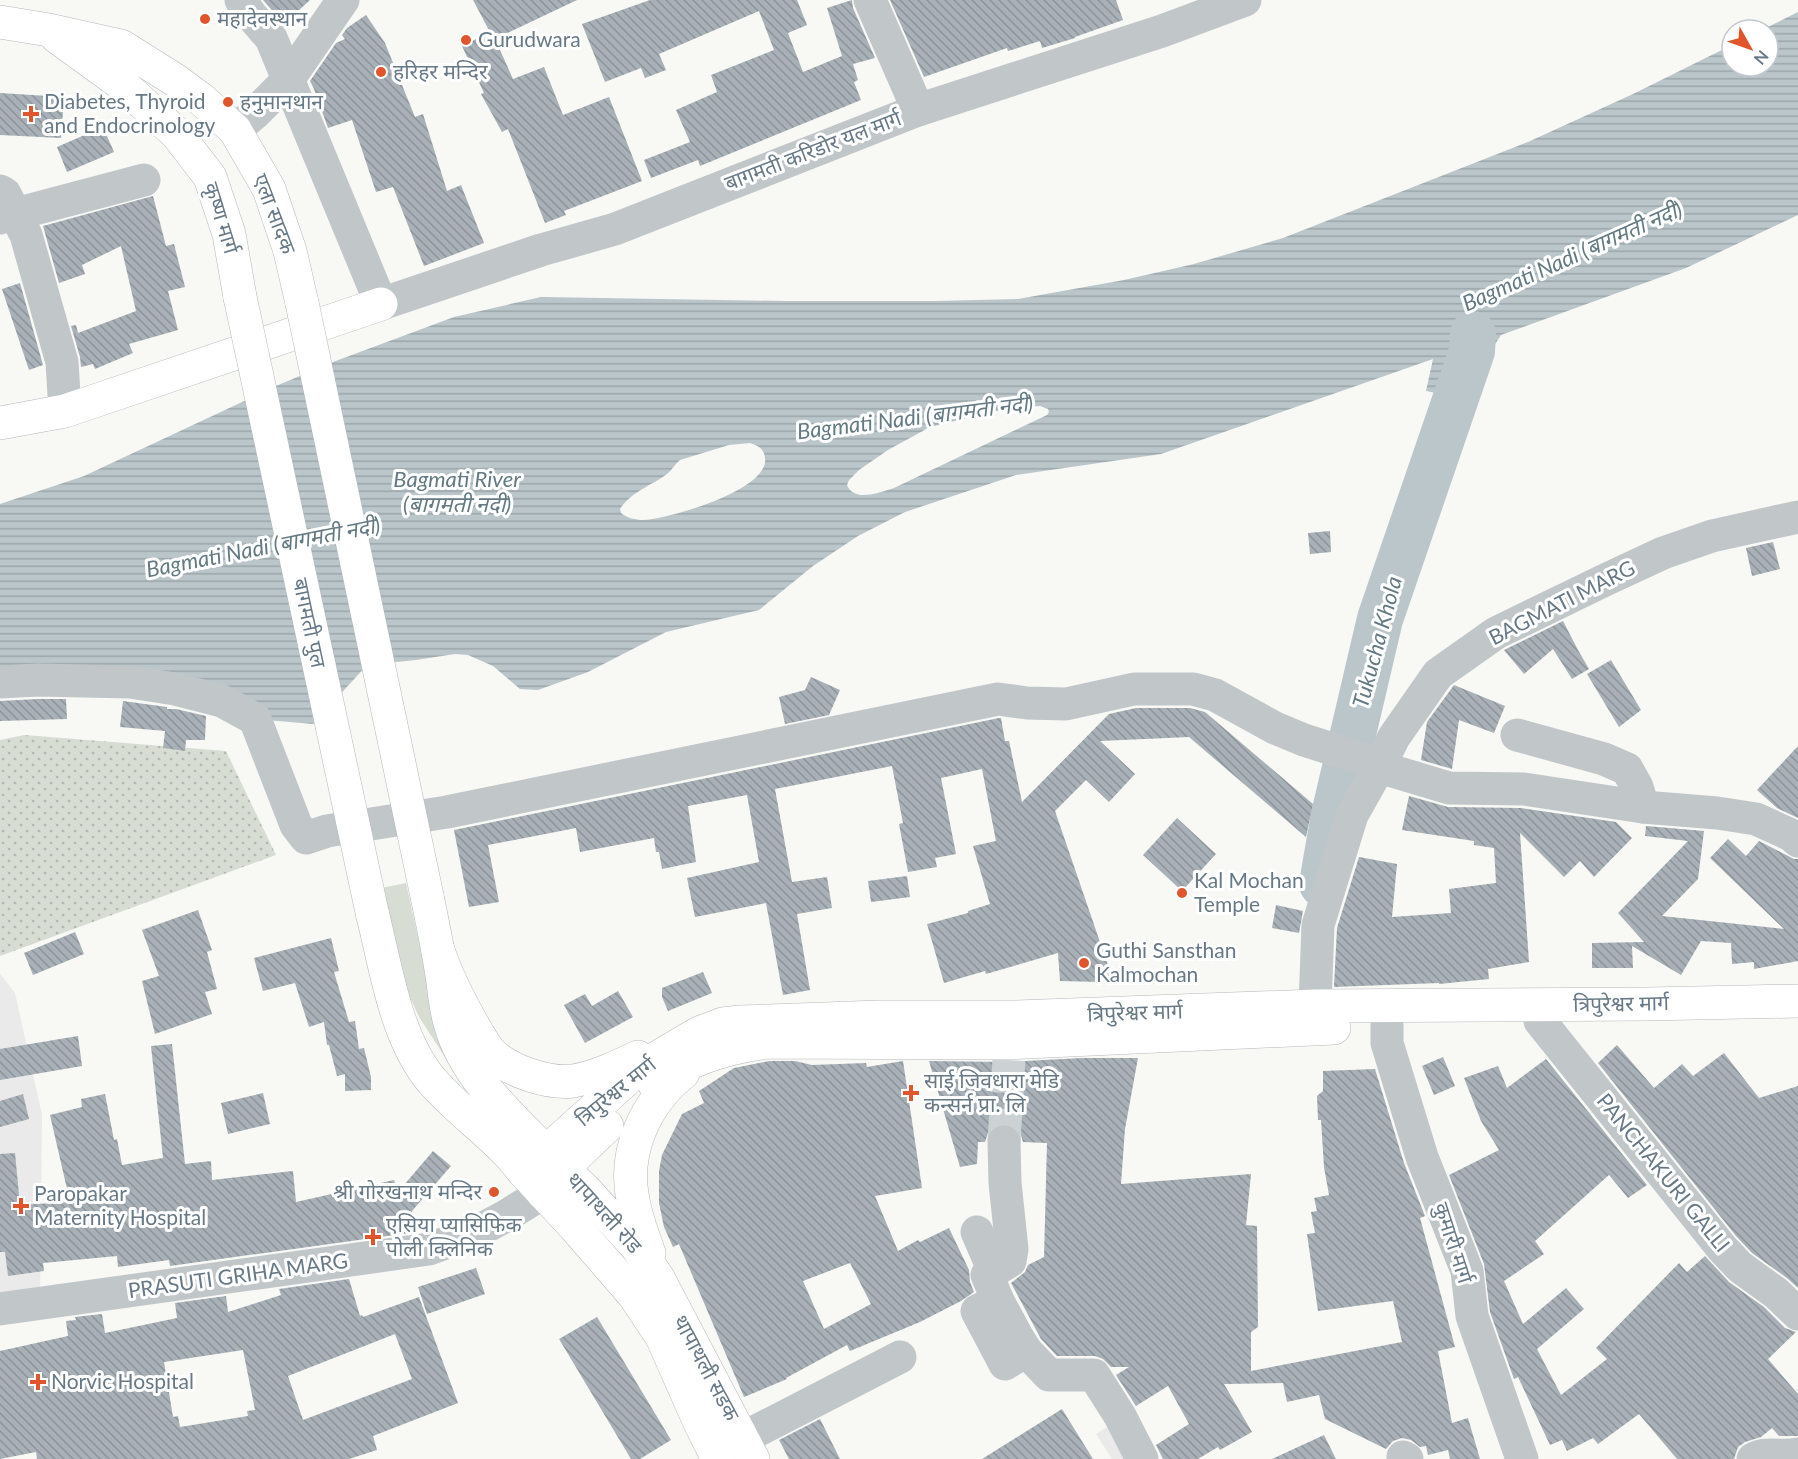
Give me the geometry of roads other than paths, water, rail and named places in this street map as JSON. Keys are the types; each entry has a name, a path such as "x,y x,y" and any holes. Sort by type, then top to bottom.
{"main road":[{"name":"एला सादक","path":"2,22 121,46 176,80 235,130 269,189 290,251 303,303 438,950"},
{"name":"कृष्ण मार्ग","path":"49,30 123,85 177,135 205,170 210,177 229,234 240,297"},
{"name":"बागमती पुल","path":"240,297 372,912 401,1025 416,1059 431,1080 457,1107 506,1151 544,1171"},
{"path":"0,423 65,411 381,304"},
{"path":"438,950 456,993 490,1052 504,1064 519,1071 535,1077 571,1081 594,1075 657,1048 693,1050 678,1077 640,1124 631,1156 632,1199 646,1286"},
{"path":"438,950 450,1023 464,1057 516,1122 544,1171"},
{"name":"त्रिपुरेश्वर मार्ग","path":"693,1050 699,1033 723,1024 759,1020 1016,1017 1315,1006 1798,1001"},
{"name":"त्रिपुरेश्वर मार्ग","path":"544,1171 638,1069 693,1050 768,1042 1007,1051 1387,1026 1540,1021 1798,1019"},
{"name":"थापाथली रोड","path":"544,1171 587,1192 638,1247 646,1286"},
{"name":"थापाथली सडक","path":"646,1286 748,1449"},
{"name":"थापाथली सडक","path":"646,1286 662,1337 718,1459"}],"street":[{"path":"241,0 250,14 272,38 381,304"},
{"path":"235,130 288,80 343,0"},
{"path":"870,0 918,110"},
{"name":"बागमती करिडोर यल मार्ग","path":"381,304 541,250 615,229 918,110 1162,31 1245,0"},
{"path":"65,411 62,362 26,236 5,208 144,180"},
{"name":"BAGMATI MARG","path":"1315,1006 1318,925 1370,763 1394,737 1438,674 1496,633 1663,553 1712,536 1798,517"},
{"path":"0,682 38,680 130,682 175,689 222,701 255,719 296,825 306,838 327,831 447,813 998,699 1066,704 1134,689 1193,689 1215,695 1275,728 1304,740 1449,788 1524,789 1644,807 1717,813 1756,819 1791,835 1798,841"},
{"path":"1517,735 1604,759 1627,769 1644,807"},
{"name":"PANCHAKURI GALLI","path":"1540,1021 1722,1248 1740,1267 1776,1293 1798,1314"},
{"name":"कुमारी मार्ग","path":"1387,1026 1387,1043 1422,1157 1467,1271 1472,1316 1522,1459"},
{"path":"996,1286 1010,1262 1012,1249 1005,1183 1004,1142"},
{"name":"PRASUTI GRIHA MARG","path":"0,1309 429,1249 477,1232 506,1216 517,1186 544,1171"},
{"path":"977,1232 996,1286 1026,1351 1049,1376 1094,1375 1120,1416 1142,1459"},
{"path":"748,1449 900,1357"},
{"path":"1753,1459 1759,1455 1798,1454"}],"water":[{"name":"Bagmati River (बागमती नदी)","path":"1798,12 1798,215 1686,268 1501,335 1492,349 1478,401 1426,391 1433,359 1161,454 1016,475 905,512 858,536 813,566 759,610 666,632 588,672 538,690 520,689 493,666 468,655 455,654 367,665 313,724 255,719 222,701 0,683 0,504 84,476 276,386 454,317 541,297 787,301 1018,299 1124,280 1194,264 1283,238 1528,142 1720,51 1720,78 1780,78 1780,21","holes":["1040,406 1048,409 1047,415 894,488 875,494 862,495 855,494 847,485 859,470 888,450 930,427 1009,408","750,443 764,452 762,470 752,481 716,501 674,514 643,520 637,520 621,513 620,509 630,498 667,474 680,460 729,445"]}],"waterway":[{"name":"Tukucha Khola","path":"1322,884 1334,815 1380,619 1472,351 1473,334"}],"tunnel":[{"path":"1004,1142 1009,1059"}],"place":[{"name":"महादेवस्थान","path":"205,19"},
{"name":"Gurudwara","path":"466,40"},
{"name":"हरिहर मन्दिर","path":"381,72"},
{"name":"हनुमानथान","path":"228,102"},
{"name":"Diabetes, Thyroid and Endocrinology","path":"31,114"},
{"name":"Kal Mochan Temple","path":"1182,893"},
{"name":"Guthi Sansthan Kalmochan","path":"1084,963"},
{"name":"साई जिवधारा मेडि कन्सर्न प्रा. लि","path":"911,1093"},
{"name":"श्री गोरखनाथ मन्दिर","path":"494,1192"},
{"name":"Paropakar Maternity Hospital","path":"21,1206"},
{"name":"एसिया प्यासिफिक पोली क्लिनिक","path":"373,1237"},
{"name":"Norvic Hospital","path":"38,1382"}],"water label":[{"name":"Bagmati Nadi (बागमती नदी)","path":"1572,256"},
{"name":"Bagmati Nadi (बागमती नदी)","path":"915,417"},
{"name":"Bagmati Nadi (बागमती नदी)","path":"263,547"}]}
